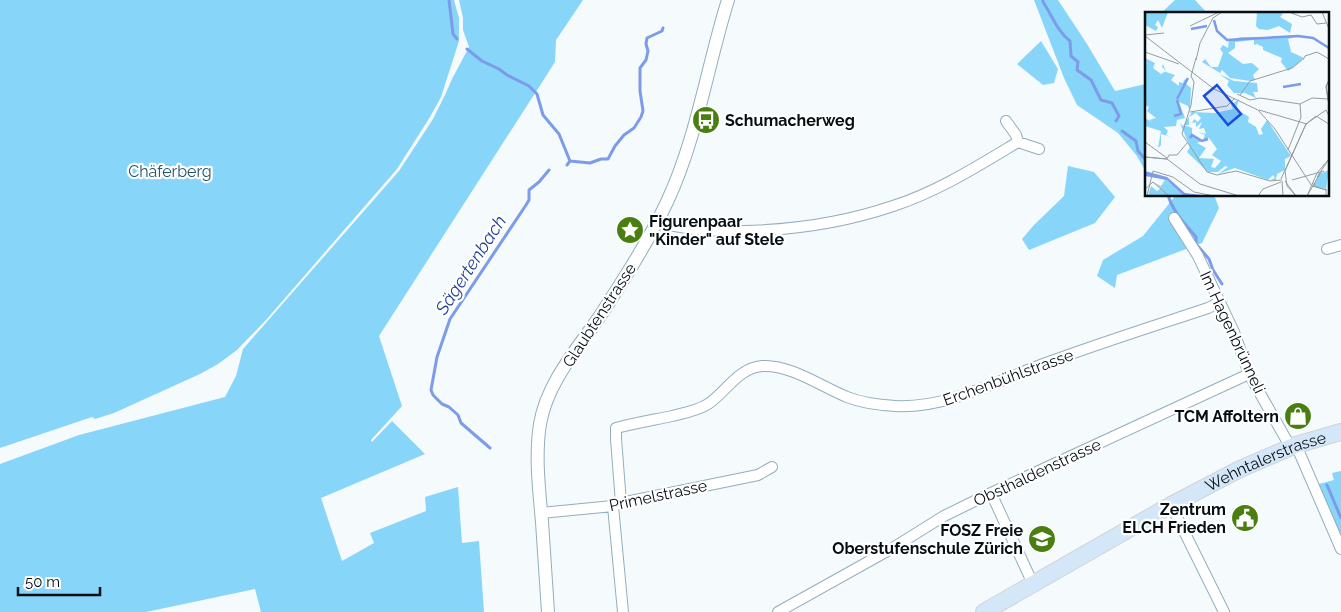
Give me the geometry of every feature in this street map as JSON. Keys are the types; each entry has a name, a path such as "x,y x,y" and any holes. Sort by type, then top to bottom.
{"main road":[{"name":"Wehntalerstrasse","path":"984,612 1171,505 1240,469 1294,446 1341,432"}],"street":[{"name":"Glaubtenstrasse","path":"548,612 536,455 540,423 554,385 570,358 624,280 648,240 673,189 686,155 728,0"},
{"path":"1006,120 1016,134 1018,142"},
{"path":"657,222 667,225 726,231 777,230 831,223 894,206 918,196 964,174 1018,142 1039,149"},
{"name":"Im Hagenbrünneli","path":"1174,218 1198,256 1234,332 1249,374 1294,446 1341,549"},
{"path":"1327,249 1341,245"},
{"name":"Erchenbühlstrasse","path":"617,504 616,428 694,410 707,405 747,370 761,366 775,366 806,377 848,398 873,404 926,405 939,403 965,394 1062,357 1208,308 1220,302"},
{"name":"Obsthaldenstrasse","path":"778,612 891,549 928,526 991,493 1249,374"},
{"name":"Primelstrasse","path":"541,514 617,504 758,475 772,467"},
{"path":"991,493 1033,584"},
{"path":"617,504 623,612"},
{"path":"1171,505 1224,612"}],"green space":[{"name":"Chäferberg","path":"0,0 454,0 459,18 459,41 441,97 397,169 266,320 237,350 200,374 114,413 95,419 92,417 0,448"},
{"path":"459,0 583,0 556,40 555,62 379,336 402,406 371,440 372,442 392,421 425,454 321,498 342,561 374,543 370,533 426,511 425,497 458,487 462,543 479,541 484,612 261,612 255,589 146,612 0,612 0,464 79,435 225,397 236,376 243,349 399,171 433,119 469,47 463,30 463,18"},
{"path":"1034,0 1058,0 1115,91 1145,84 1145,170 1137,156 1118,133 1077,105 1064,78"},
{"path":"1175,0 1195,0 1206,12 1162,12"},
{"path":"1041,41 1058,69 1054,83 1043,85 1017,64"},
{"path":"1068,166 1094,172 1115,197 1095,223 1029,250 1022,239 1064,196"},
{"path":"1175,196 1214,196 1219,208 1202,243 1117,275 1115,288 1097,276 1103,260 1143,236"},
{"path":"1341,471 1341,539 1319,484 1334,480 1332,473"}],"waterway":[{"name":"Sägertenbach","path":"449,0 453,34 457,39"},
{"path":"1043,0 1058,28 1070,41 1071,56 1078,62 1077,70 1091,80 1101,100 1112,103 1119,116 1116,121"},
{"path":"570,161 590,163 601,159 608,159 624,135 634,128 643,111 640,91 640,68 646,60 648,51 647,38 662,31 663,28"},
{"name":"Sägertenbach","path":"467,49 482,61 529,86 537,94 543,115 559,134 570,161 567,165"},
{"path":"1122,131 1136,141 1138,151 1145,159"},
{"name":"Sägertenbach","path":"490,448 461,423 458,415 433,395 431,390 437,357 450,319 526,205 529,200 529,190 549,170"},
{"path":"1168,196 1176,212 1196,237 1196,244 1209,259 1213,270 1222,284"},
{"path":"1327,485 1341,518"}],"place":[{"name":"Schumacherweg","path":"706,120"},
{"name":"Figurenpaar \"Kinder\" auf Stele","path":"630,230"},
{"name":"TCM Affoltern","path":"1298,416"},
{"name":"Zentrum ELCH Frieden","path":"1245,518"},
{"name":"FOSZ Freie Oberstufenschule Zürich","path":"1042,539"}]}
